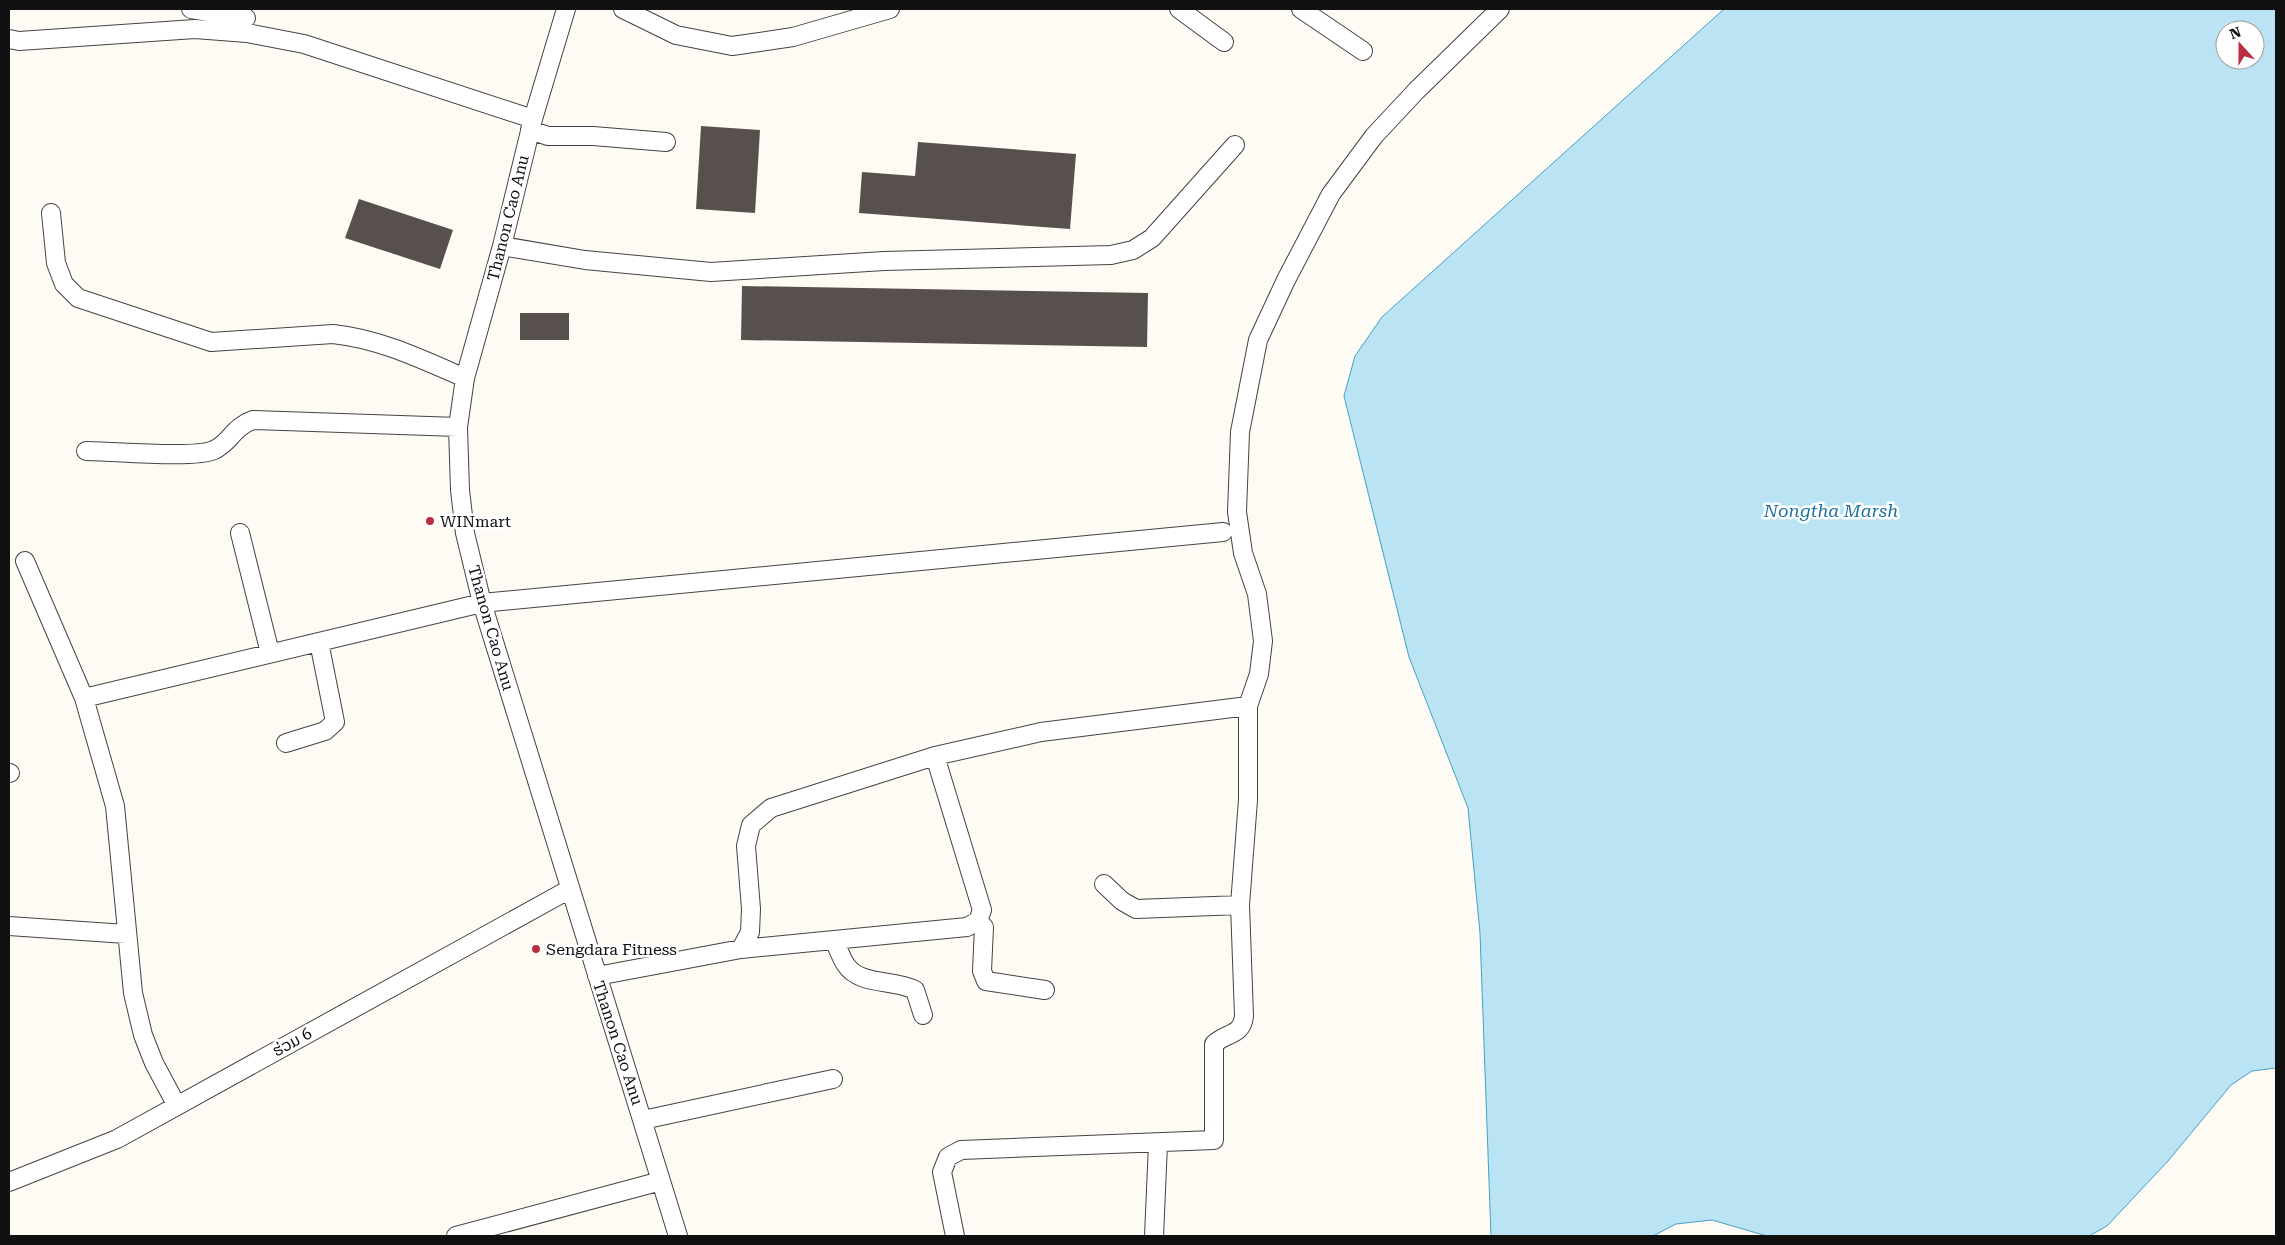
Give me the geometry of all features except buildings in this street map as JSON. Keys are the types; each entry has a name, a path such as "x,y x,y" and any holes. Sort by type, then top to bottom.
{"street":[{"path":"191,9 246,20 304,44 531,124 548,136 593,136 666,142"},
{"name":"Thanon Cao Anu","path":"566,9 531,124 502,246 465,378 458,427 457,458 463,516 482,603 678,1236"},
{"path":"623,9 676,35 732,46 793,37 890,9"},
{"path":"1179,9 1224,42"},
{"path":"1301,9 1362,51"},
{"path":"955,1236 942,1172 948,1157 961,1150 1158,1144 1214,1140 1214,1044 1243,1026 1240,905 1248,800 1248,706 1259,674 1263,641 1257,594 1243,553 1238,503 1240,432 1258,340 1286,280 1331,194 1374,136 1416,91 1500,9"},
{"path":"9,38 20,41 195,29 246,20"},
{"path":"502,246 624,264 711,272 884,261 1111,255 1133,250 1152,238 1235,145"},
{"path":"51,213 56,263 64,284 78,298 211,342 333,334 347,336 385,344 465,378"},
{"path":"86,451 193,454 214,450 242,424 253,420 458,427"},
{"path":"84,698 482,603 1223,532"},
{"path":"240,533 270,653"},
{"path":"25,561 84,698 115,806 133,993 143,1035 154,1063 177,1106"},
{"path":"286,743 325,730 335,722 319,642"},
{"path":"741,949 750,932 751,909 746,846 751,825 771,808 935,756 1041,732 1248,706"},
{"path":"597,976 741,949 967,927 978,921 982,910 935,756"},
{"path":"1104,884 1122,901 1136,909 1240,905"},
{"name":"ຮ່ວມ 6","path":"9,1182 117,1139 570,889"},
{"path":"978,921 984,927 982,971 986,981 1045,990"},
{"path":"9,926 126,934"},
{"path":"834,940 847,967 862,979 904,984 915,990 924,1015"},
{"path":"643,1120 833,1079"},
{"path":"1154,1236 1158,1144"},
{"path":"456,1236 661,1181"}],"water":[{"name":"Nongtha Marsh","path":"1724,9 2276,9 2276,1068 2252,1071 2231,1085 2168,1161 2107,1226 2089,1236 1767,1236 1712,1220 1676,1224 1653,1236 1491,1236 1480,933 1468,808 1409,657 1344,396 1355,356 1382,317"}],"place":[{"name":"WINmart","path":"430,521"},
{"name":"Sengdara Fitness","path":"536,949"}]}
